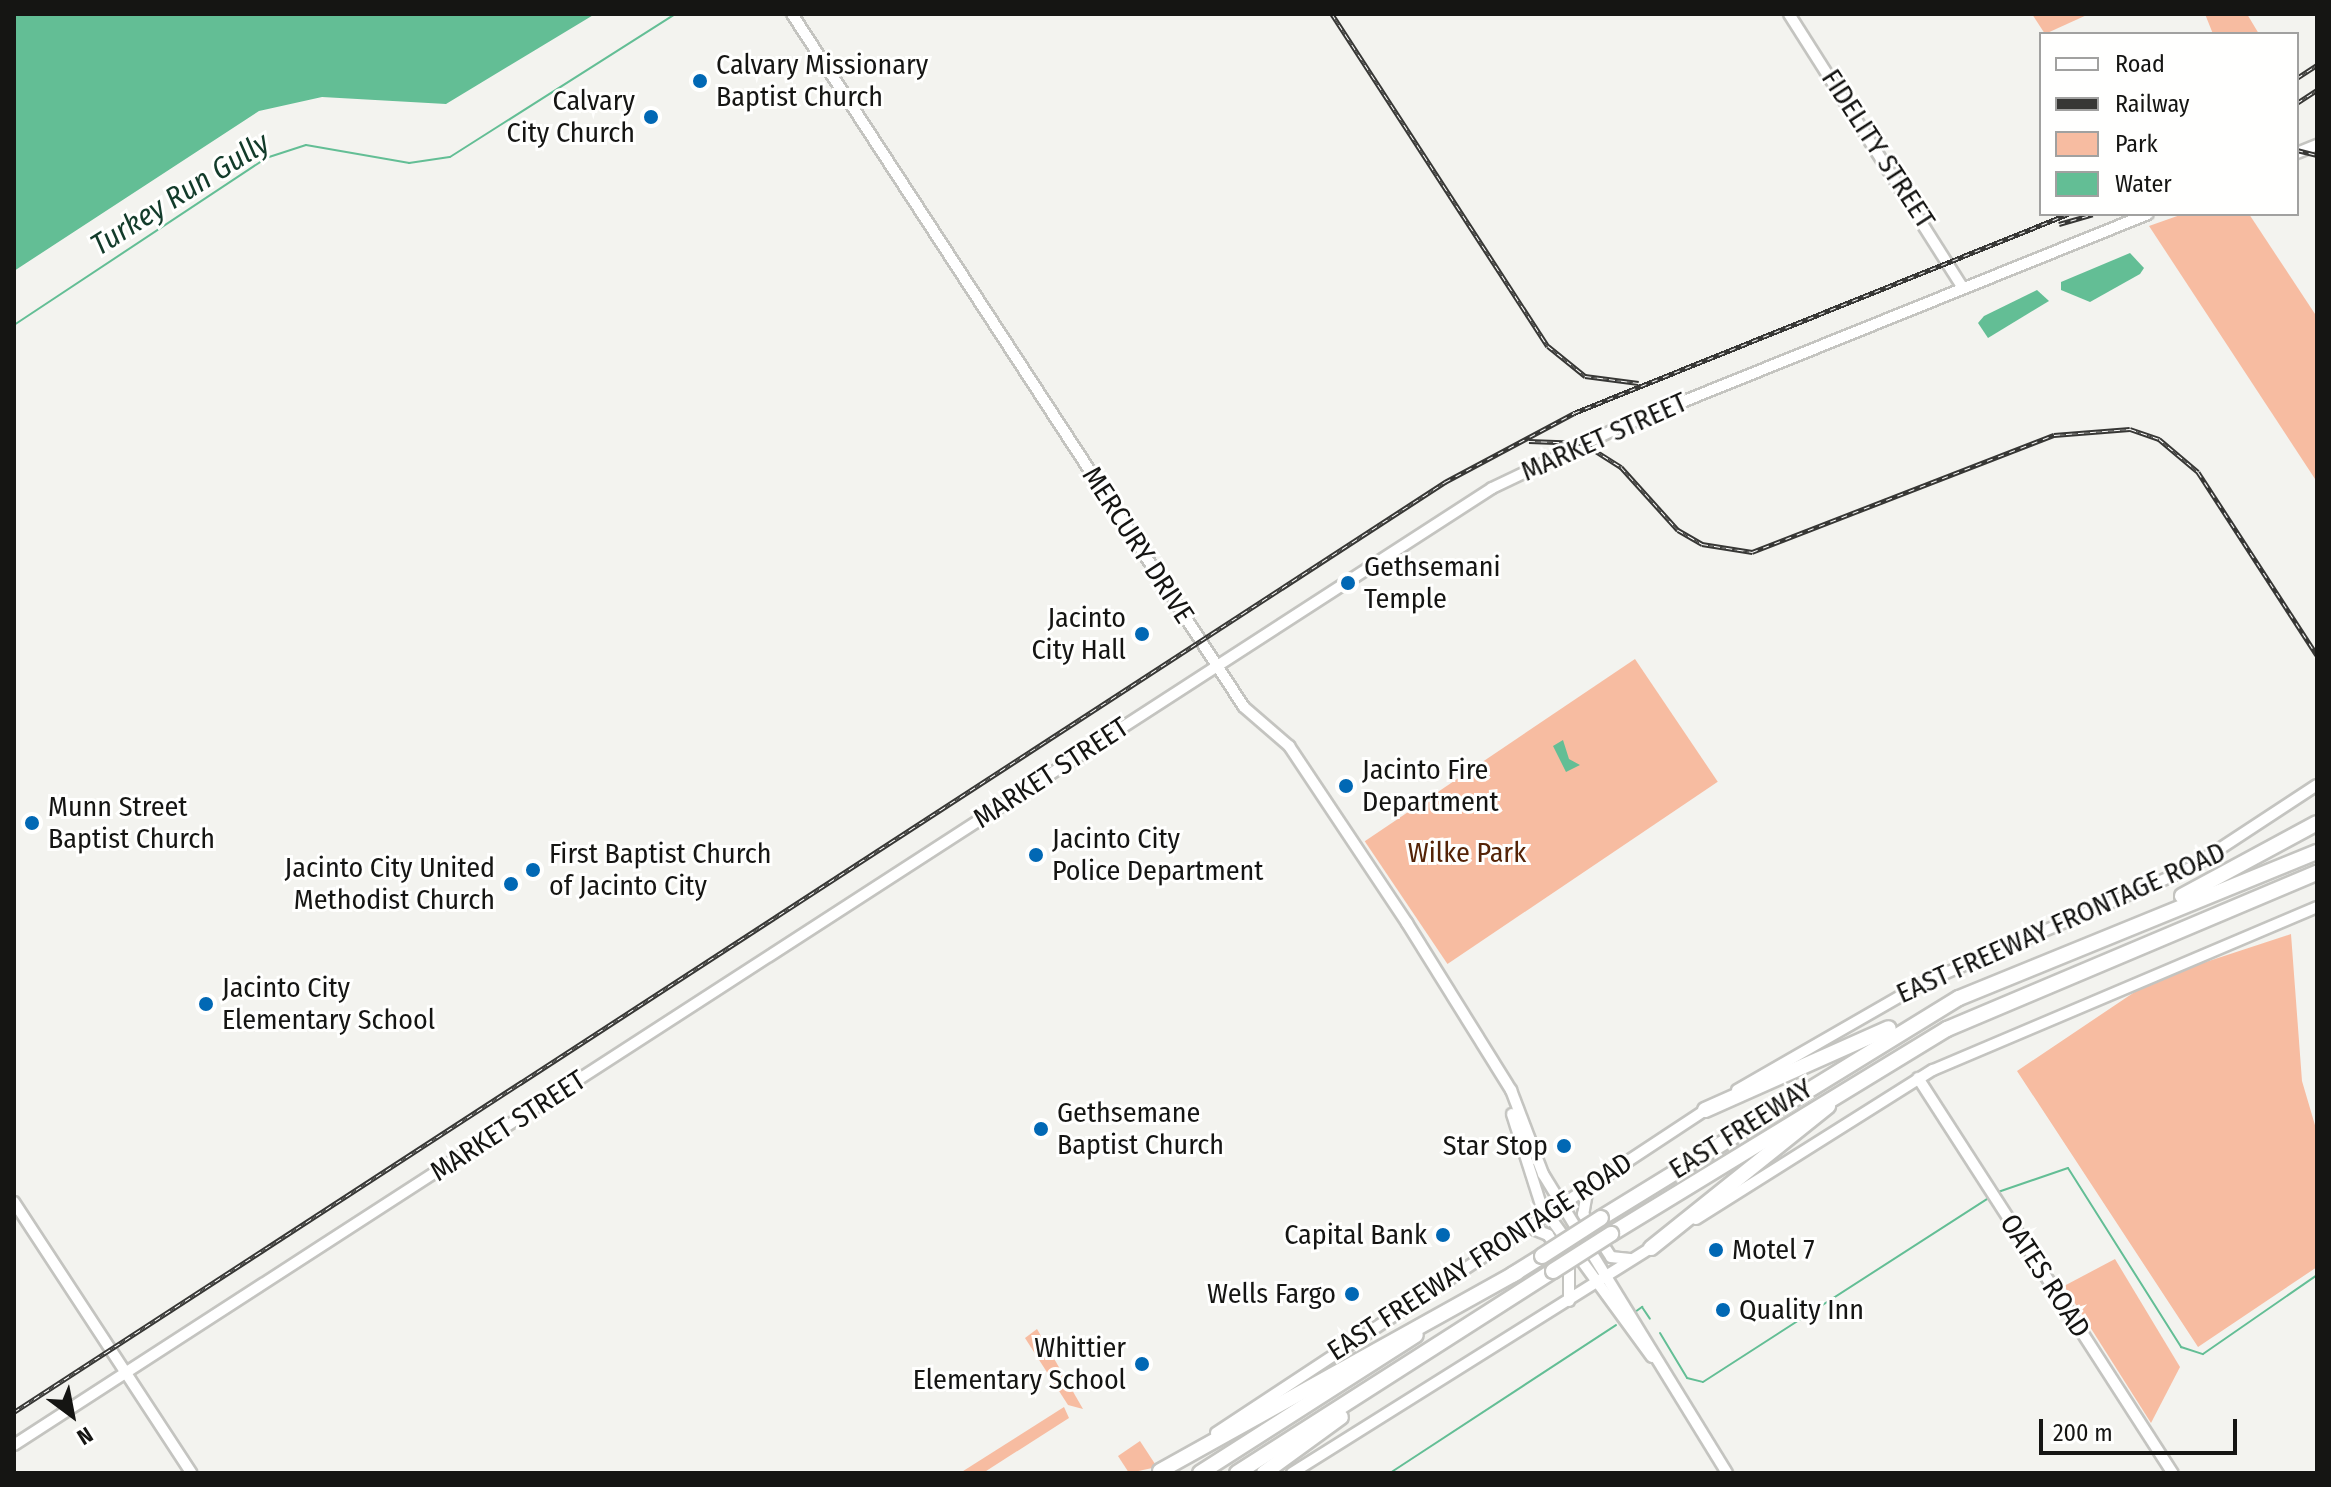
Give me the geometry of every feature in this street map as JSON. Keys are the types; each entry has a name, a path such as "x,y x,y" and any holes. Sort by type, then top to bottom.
{"highway":[{"path":"2118,930 2317,823"},
{"name":"EAST FREEWAY","path":"1200,1473 1601,1218 1959,998 2118,930 2317,852"},
{"name":"EAST FREEWAY","path":"1237,1473 1611,1234 1896,1057 2047,981 2317,873"},
{"path":"2217,913 2317,882"},
{"path":"1705,1110 1959,998"},
{"path":"1651,1248 1896,1057"},
{"path":"1158,1472 1517,1272"},
{"path":"1264,1473 1459,1330"}],"main road":[{"name":"MERCURY DRIVE","path":"792,14 1217,667 1244,707 1289,746 1497,1064 1533,1157 1727,1473"},
{"name":"FIDELITY STREET","path":"1789,14 1962,287"},
{"name":"MARKET STREET","path":"14,1445 1520,473 1962,287 2143,216"},
{"name":"EAST FREEWAY FRONTAGE ROAD","path":"1158,1472 1705,1110 1925,982 2200,864 2317,785"},
{"path":"1292,1473 1918,1078 2317,907"},
{"name":"MERCURY DRIVE","path":"1497,1064 1521,1155 1546,1213 1674,1388"},
{"name":"OATES ROAD","path":"1918,1078 2173,1473"},
{"path":"1589,1185 1581,1210 1606,1252 1634,1259"},
{"path":"14,1202 191,1473"},
{"path":"1526,1226 1548,1235 1569,1265 1569,1301"}],"green space":[{"path":"2032,14 2089,14 2049,32 2044,32"},
{"path":"2205,14 2247,14 2258,32 2212,32"},
{"path":"2177,216 2250,216 2317,317 2317,482 2149,226"},
{"name":"Wilke Park","path":"1635,659 1718,782 1447,964 1365,841"},
{"path":"2291,934 2302,1081 2317,1132 2317,1267 2198,1347 2017,1071 2154,979"},
{"path":"2115,1259 2180,1367 2151,1423 2064,1286"},
{"path":"1037,1329 1083,1409 1068,1405 1025,1338"},
{"path":"1064,1407 1069,1418 983,1473 960,1473"},
{"path":"1140,1441 1157,1467 1129,1473 1118,1456"}],"water":[{"path":"14,14 595,14 446,104 322,97 259,111 14,271"},
{"path":"2130,253 2144,268 2140,274 2090,302 2061,290 2061,282"},
{"path":"2037,290 2049,301 1988,338 1978,323 1984,316"},
{"path":"1563,740 1569,759 1580,765 1566,772 1553,746"}],"waterway":[{"name":"Turkey Run Gully","path":"14,325 266,158 306,145 409,163 450,157 675,14"},
{"path":"1998,1192 2068,1168 2181,1347 2203,1354 2317,1275"},
{"path":"1660,1333 1687,1378 1703,1382 1989,1198"},
{"path":"1635,1312 1642,1307 1650,1319"},
{"path":"1390,1473 1616,1325"}],"railway":[{"path":"1332,14 1548,346 1585,376 1639,383"},
{"path":"2299,77 2317,65"},
{"path":"2299,102 2317,90"},
{"path":"2299,150 2317,155"},
{"path":"14,1412 1445,482 1574,413 2063,216"},
{"path":"2059,224 2086,216"},
{"path":"1529,441 1583,443 1621,467 1678,530 1702,544 1752,552 2054,435 2130,429 2159,439 2198,472 2317,655"}],"place":[{"name":"Calvary Missionary Baptist Church","path":"700,81"},
{"name":"Calvary City Church","path":"651,117"},
{"name":"Gethsemani Temple","path":"1348,583"},
{"name":"Jacinto City Hall","path":"1142,634"},
{"name":"Jacinto Fire Department","path":"1346,786"},
{"name":"Munn Street Baptist Church","path":"32,823"},
{"name":"Jacinto City Police Department","path":"1036,855"},
{"name":"First Baptist Church of Jacinto City","path":"533,870"},
{"name":"Jacinto City United Methodist Church","path":"511,884"},
{"name":"Jacinto City Elementary School","path":"206,1004"},
{"name":"Gethsemane Baptist Church","path":"1041,1129"},
{"name":"Star Stop","path":"1564,1146"},
{"name":"Capital Bank","path":"1443,1235"},
{"name":"Motel 7","path":"1716,1250"},
{"name":"Wells Fargo","path":"1352,1294"},
{"name":"Quality Inn","path":"1723,1310"},
{"name":"Whittier Elementary School","path":"1142,1364"}]}
